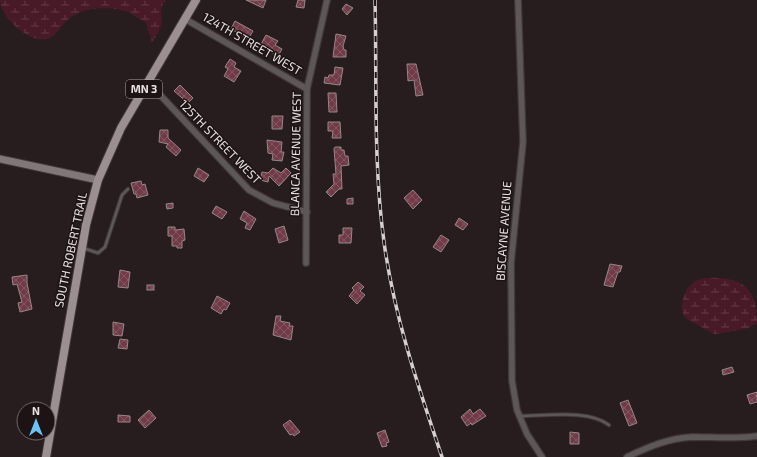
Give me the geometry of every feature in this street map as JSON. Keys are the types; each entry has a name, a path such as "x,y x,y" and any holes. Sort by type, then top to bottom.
{"main road":[{"name":"SOUTH ROBERT TRAIL","path":"46,457 82,248 98,180 118,134 196,0"},
{"path":"0,159 98,180"}],"street":[{"name":"BLANCA AVENUE WEST","path":"306,263 307,89 327,0"},
{"name":"BISCAYNE AVENUE","path":"518,0 523,142 511,263 512,381 520,416 527,434 542,457"},
{"name":"124TH STREET WEST","path":"185,19 307,89"},
{"name":"125TH STREET WEST","path":"148,82 249,190 273,203 307,212"},
{"path":"627,457 665,441 691,437 740,439 757,436"}],"lane":[{"path":"82,248 98,252 105,247 122,195 128,189"},
{"path":"520,416 587,416 599,418 609,425"}],"green space":[{"path":"0,0 166,0 161,9 159,32 152,43 146,23 128,12 105,8 90,9 75,15 66,21 51,38 40,39 32,37 17,28 10,21 1,7"},
{"path":"704,278 737,281 744,286 750,292 754,300 757,323 749,328 714,334 685,318 682,303 685,293 691,284"}],"building":[{"path":"246,0 266,0 263,8"},
{"path":"298,0 305,0 304,8 296,7"},
{"path":"346,4 353,8 347,15 342,9"},
{"path":"235,21 253,31 248,39 231,29"},
{"path":"336,34 346,36 343,46 344,50 346,50 346,57 333,57"},
{"path":"266,35 278,41 275,45 282,49 278,56 260,46"},
{"path":"230,59 236,63 234,67 241,71 234,82 224,76 228,69 225,67"},
{"path":"407,64 416,64 423,95 416,96 414,80 408,81"},
{"path":"335,67 343,68 340,85 324,83 325,77 328,78 329,75 334,75"},
{"path":"180,85 193,98 188,103 174,91"},
{"path":"328,93 336,93 337,112 329,112"},
{"path":"272,116 283,116 282,129 272,129"},
{"path":"328,122 340,122 341,138 332,138 333,131 328,131"},
{"path":"160,130 168,130 168,138 181,150 176,156 166,147 168,144 159,142"},
{"path":"267,140 282,142 281,152 284,152 282,161 272,160 273,154 268,153"},
{"path":"335,147 341,147 341,150 344,150 345,156 348,156 349,165 341,166 342,189 339,189 331,197 326,192 334,184 333,174 336,174"},
{"path":"198,168 209,175 204,182 194,176"},
{"path":"273,168 281,173 286,168 291,173 279,186 269,176 268,182 260,180 262,172 268,173"},
{"path":"141,181 142,185 145,184 148,195 137,198 136,194 134,194 131,183"},
{"path":"413,190 422,200 413,209 404,198"},
{"path":"353,198 353,204 347,204 347,199"},
{"path":"173,203 173,208 167,209 166,204"},
{"path":"216,206 227,212 222,219 212,213"},
{"path":"244,211 256,219 250,230 245,228 247,223 240,219"},
{"path":"459,218 468,224 463,230 455,225"},
{"path":"284,226 288,240 279,243 275,229"},
{"path":"168,227 175,227 175,230 184,229 185,240 182,241 182,248 172,246 172,236 168,236"},
{"path":"343,228 352,228 351,243 339,243 339,235 343,235"},
{"path":"441,235 449,240 441,252 433,247"},
{"path":"610,264 622,266 620,272 618,272 613,287 604,285"},
{"path":"120,270 130,272 128,288 118,287"},
{"path":"27,275 32,309 20,312 18,303 22,302 17,284 13,285 12,277"},
{"path":"358,282 364,287 360,291 365,295 357,304 349,296 354,290 352,288"},
{"path":"147,285 154,285 154,290 147,290"},
{"path":"217,296 230,303 226,310 224,309 221,314 211,308"},
{"path":"276,316 281,316 280,321 290,323 289,326 293,326 291,340 273,335"},
{"path":"113,322 124,324 122,336 113,335"},
{"path":"120,339 128,340 127,349 118,348"},
{"path":"732,367 734,372 723,375 722,370"},
{"path":"757,392 757,402 750,404 747,395"},
{"path":"628,400 637,423 629,426 620,403"},
{"path":"470,409 473,414 480,409 486,416 472,425 471,423 467,426 461,417"},
{"path":"149,410 156,418 145,428 138,420"},
{"path":"118,415 130,416 130,422 118,422"},
{"path":"290,420 300,432 294,436 293,434 290,435 283,425"},
{"path":"385,430 389,442 386,443 387,446 382,447 377,433"},
{"path":"570,432 579,433 579,444 570,444"}],"railway":[{"path":"375,0 378,182 388,270 400,324 442,457"}]}
